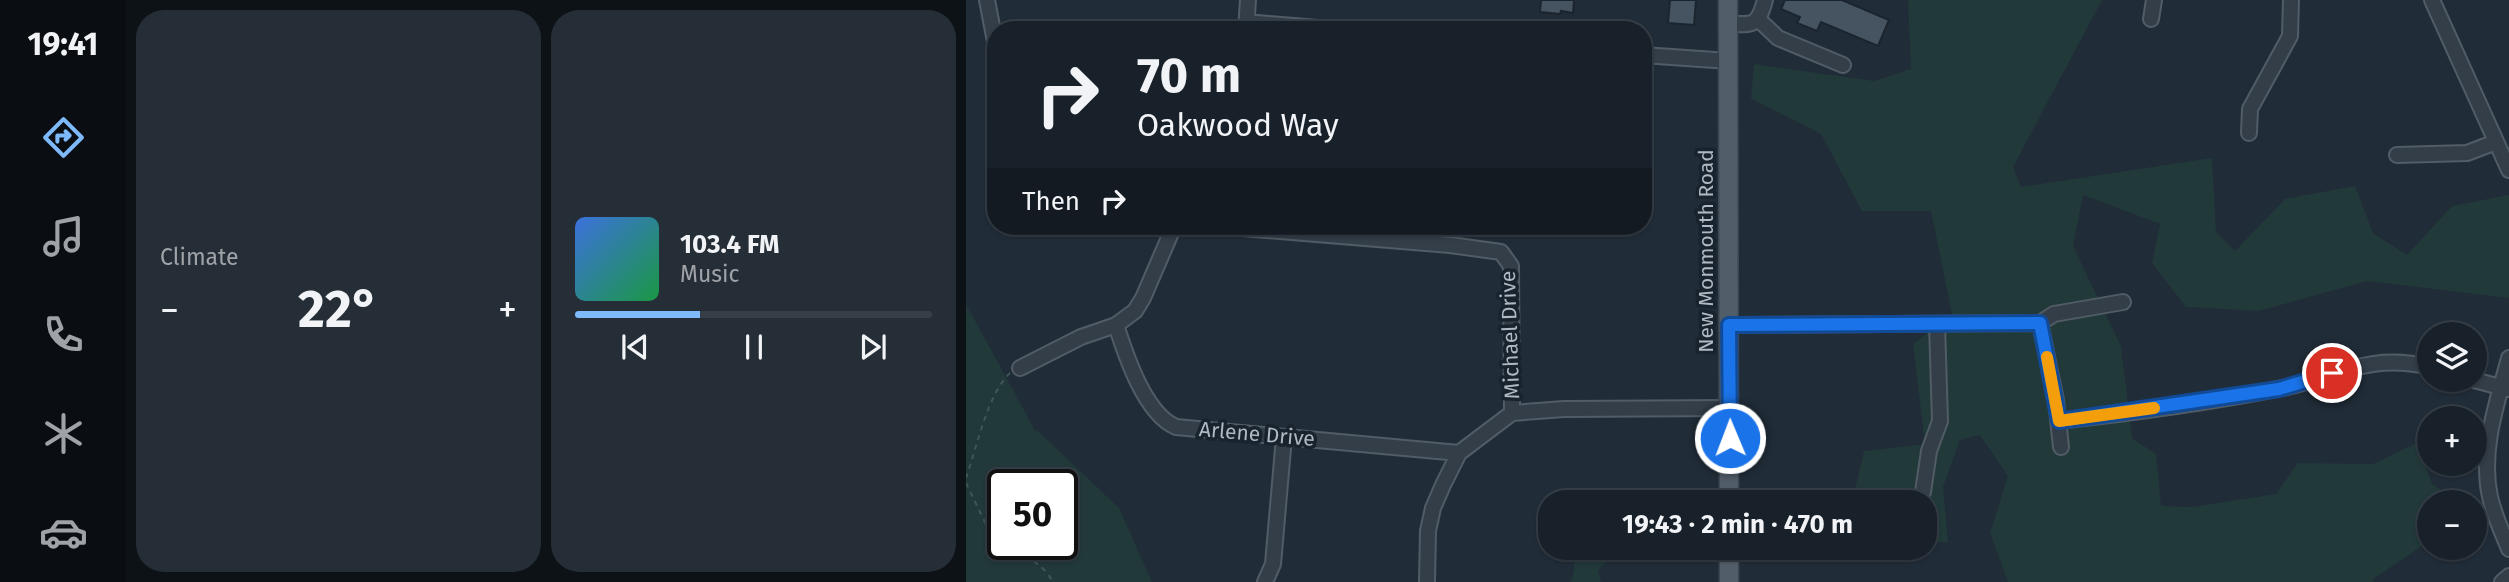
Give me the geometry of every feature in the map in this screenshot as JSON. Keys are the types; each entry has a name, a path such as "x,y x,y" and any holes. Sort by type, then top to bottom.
{"main road":[{"name":"New Monmouth Road","path":"1728,0 1729,490"},
{"path":"1729,560 1729,582"}],"street":[{"path":"987,0 991,21"},
{"path":"1246,21 1248,0"},
{"path":"1729,23 1746,25 1758,19 1765,0"},
{"path":"2151,19 2154,0"},
{"path":"2249,133 2250,110 2290,36 2291,0"},
{"path":"2432,0 2508,166"},
{"path":"1758,19 1778,38 1843,65"},
{"path":"1652,56 1728,61"},
{"path":"2397,155 2467,153 2496,142"},
{"path":"1020,368 1081,337 1116,326 1140,306 1170,235"},
{"name":"Michael Drive","path":"1327,235 1501,252 1511,266 1512,413"},
{"path":"1729,325 2040,323 2054,314 2123,302"},
{"path":"2040,323 2059,421 2061,447"},
{"path":"1923,490 1929,451 1940,421 1937,324"},
{"name":"Arlene Drive","path":"1116,326 1133,373 1157,412 1168,424 1180,428 1459,453"},
{"path":"2509,358 2505,388 2489,434 2487,477 2496,516 2509,549"},
{"path":"2059,421 2279,389 2363,364 2394,362 2417,365"},
{"path":"2487,383 2505,388"},
{"path":"1427,582 1430,518 1459,453 1512,413 1564,409 1729,408"},
{"path":"1265,582 1273,564 1284,437"},
{"path":"2501,582 2509,576"}],"path":[{"path":"966,478 999,385 1010,373 1020,368"},
{"path":"966,483 995,543 1002,549 1040,563 1053,582"}],"green space":[{"path":"1908,0 2102,0 2013,167 2021,187 2212,158 2216,232 2235,251 2285,199 2355,186 2373,233 2407,255 2452,206 2509,195 2509,298 2367,281 2259,311 2186,307 2152,263 2160,224 2083,195 2073,246 2121,346 2132,438 2156,454 2161,506 2192,507 2276,494 2298,463 2373,464 2417,443 2417,476 2429,476 2432,484 2441,490 2417,490 2417,549 2372,580 2374,582 2008,582 1990,533 2008,476 1980,435 1960,440 1943,487 1948,542 1937,542 1937,490 1855,490 1864,451 1925,444 1913,344 1952,314 1931,211 1862,211 1821,134 1751,99 1754,64 1874,81 1911,69"},
{"path":"966,304 1037,434 1036,429 1119,508 1152,582 966,582"},
{"path":"1573,560 1608,560 1598,570 1601,582 1570,582"}],"building":[{"path":"1541,0 1574,0 1573,13 1540,12"},
{"path":"1670,0 1696,0 1694,25 1668,23"},
{"path":"1785,0 1842,0 1889,20 1878,46 1821,22 1817,31 1797,23 1800,17 1781,9"}],"slow traffic":[{"path":"2047,357 2059,421 2154,408"}],"route":[{"path":"1730,438 1729,325 2040,323 2059,421 2279,389 2332,373"}]}
